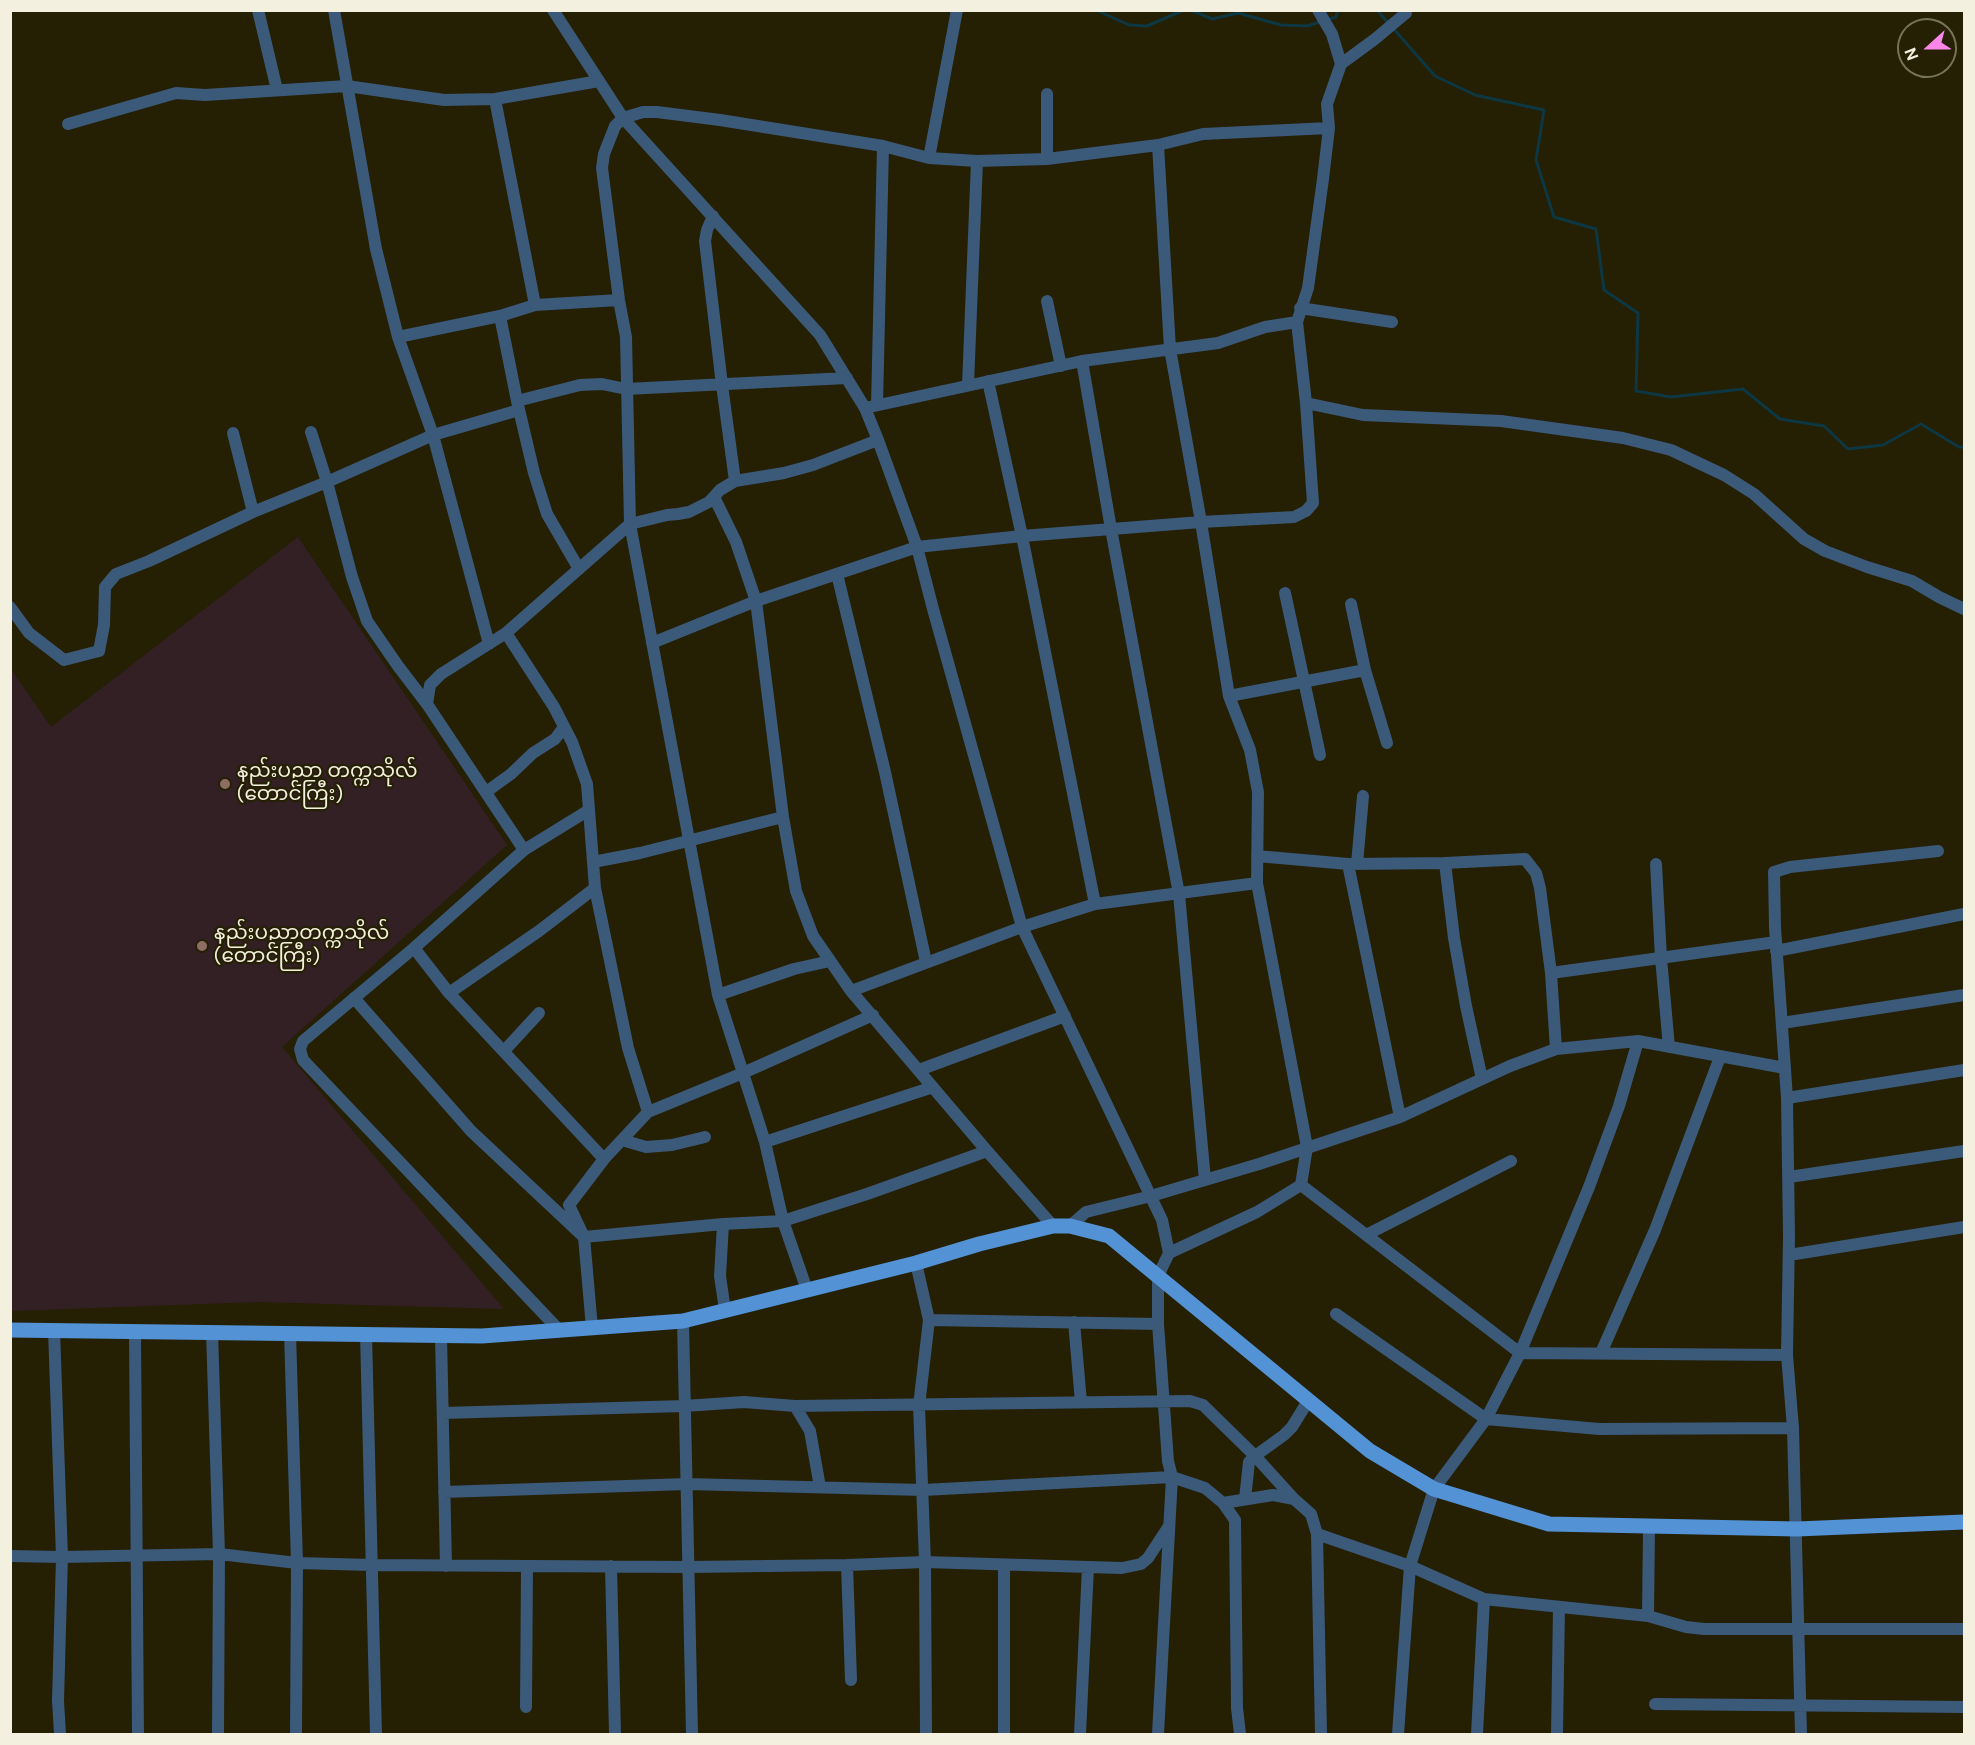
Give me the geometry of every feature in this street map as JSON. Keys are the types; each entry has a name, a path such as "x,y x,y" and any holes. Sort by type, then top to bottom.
{"main road":[{"path":"10,1330 482,1336 683,1321 916,1263 979,1244 1053,1226 1070,1226 1109,1236 1370,1451 1434,1489 1549,1524 1797,1529 1965,1522"}],"street":[{"path":"258,10 278,90"},
{"path":"334,10 376,249 398,337 433,435 489,644"},
{"path":"553,10 623,118 820,335 846,378 871,407"},
{"path":"929,158 957,10"},
{"path":"1318,11 1332,34 1341,64"},
{"path":"652,643 756,601 917,547 1201,522 1294,518 1306,511 1313,503 1298,322 1300,308 1308,288 1329,128 1327,104 1341,64 1406,12"},
{"path":"68,124 176,93 205,95 347,86 444,100 495,99 599,81"},
{"path":"1047,94 1047,159"},
{"path":"495,99 535,305"},
{"path":"807,1290 783,1221 765,1142 718,995 630,524 626,337 602,168 609,139 615,126 623,118 644,112 657,112 883,146 929,158 1047,159 1158,145 1203,134 1329,128"},
{"path":"1158,145 1170,349 1229,696 1250,750 1258,792 1257,883 1307,1147 1301,1185 1257,1212 1169,1253"},
{"path":"883,146 871,407 878,440 917,547 1022,927 1162,1220 1169,1253 1158,1276 1158,1324 1163,1401 1168,1461 1172,1477 1158,1734"},
{"path":"968,385 977,160"},
{"path":"713,216 705,241 735,481"},
{"path":"398,337 500,316 535,305 619,300"},
{"path":"1047,301 1061,366"},
{"path":"1300,308 1392,322"},
{"path":"500,316 534,473 547,514 579,569"},
{"path":"871,407 1082,361 1218,343 1265,327 1298,322"},
{"path":"1082,361 1179,894 1205,1180"},
{"path":"10,607 29,633 63,660 99,651 104,625 105,587 116,574 433,435 580,385 602,384 626,389 846,378"},
{"path":"988,381 1022,536 1095,904"},
{"path":"1306,403 1363,415 1501,421 1623,438 1671,450 1724,475 1754,494 1781,521 1811,543 1867,567 1912,581 1965,609"},
{"path":"311,432 352,577 367,621 428,704 524,850"},
{"path":"233,434 253,512"},
{"path":"428,704 430,685 441,674 506,633 630,524 689,512 709,502 720,490 735,481 784,473 813,465 878,440"},
{"path":"714,497 736,542 756,601 783,817 796,891 813,936 851,991 1053,1226"},
{"path":"837,574 885,772 926,962"},
{"path":"1285,593 1320,755"},
{"path":"1351,604 1365,670 1388,743"},
{"path":"506,633 554,707 572,742 587,784 595,888 628,1048 648,1112"},
{"path":"1229,696 1365,670"},
{"path":"486,792 511,774 533,753 555,739 564,727"},
{"path":"1364,796 1353,864 1400,1117"},
{"path":"560,1331 303,1060 300,1049 303,1041 414,948 524,850 589,810"},
{"path":"593,862 783,817"},
{"path":"1801,1734 1797,1529 1793,1428 1787,1355 1789,1177 1787,1098 1776,947 1774,872 1790,867 1938,851"},
{"path":"1257,856 1353,864 1525,859 1536,873 1540,888 1551,973 1556,1049"},
{"path":"1445,863 1454,938 1482,1079"},
{"path":"1656,864 1669,1047"},
{"path":"851,991 1022,927 1095,904 1257,883"},
{"path":"449,993 539,931 595,888"},
{"path":"1551,973 1661,958 1776,947 1965,914"},
{"path":"414,948 449,993 604,1159"},
{"path":"718,995 794,969 830,961"},
{"path":"1782,1023 1965,995"},
{"path":"354,998 471,1131 584,1237 723,1224 783,1221 987,1151"},
{"path":"504,1051 539,1013"},
{"path":"592,1328 584,1237 569,1205 604,1159 648,1112 873,1015"},
{"path":"919,1070 1065,1016"},
{"path":"1070,1226 1086,1212 1151,1196 1259,1164 1400,1117 1510,1066 1556,1049 1638,1041 1785,1068"},
{"path":"1398,1734 1410,1566 1434,1489 1486,1419 1520,1353 1588,1187 1618,1106 1638,1041"},
{"path":"1601,1353 1655,1230 1720,1057"},
{"path":"1787,1098 1965,1070"},
{"path":"765,1142 933,1087"},
{"path":"622,1140 646,1147 672,1145 705,1137"},
{"path":"1789,1177 1965,1151"},
{"path":"1366,1235 1511,1161"},
{"path":"1301,1185 1520,1353 1787,1355"},
{"path":"723,1224 720,1276 725,1311"},
{"path":"1789,1255 1965,1227"},
{"path":"916,1263 929,1320 920,1406 925,1562 926,1734"},
{"path":"1336,1314 1486,1419 1599,1429 1793,1428"},
{"path":"929,1320 1158,1324"},
{"path":"683,1321 692,1734"},
{"path":"1074,1322 1081,1402"},
{"path":"54,1330 62,1557 58,1701 60,1734"},
{"path":"135,1331 138,1734"},
{"path":"212,1332 219,1554 218,1734"},
{"path":"290,1333 297,1563 296,1734"},
{"path":"366,1334 376,1734"},
{"path":"441,1336 446,1566"},
{"path":"443,1413 684,1406 744,1402 795,1406 920,1406 1190,1401 1203,1405 1311,1514 1317,1534 1321,1734"},
{"path":"1245,1498 1249,1462 1284,1436 1308,1401"},
{"path":"795,1406 810,1431 820,1487"},
{"path":"444,1492 687,1484 923,1490 1172,1477 1205,1488 1223,1503 1235,1520 1237,1708 1240,1734"},
{"path":"1223,1503 1273,1495 1294,1499"},
{"path":"10,1556 219,1554 297,1563 446,1566 688,1567 925,1562 1122,1568 1137,1566 1148,1558 1169,1526"},
{"path":"1648,1616 1649,1526"},
{"path":"1317,1534 1410,1566 1484,1599 1648,1616 1686,1627 1704,1629 1965,1629"},
{"path":"1004,1564 1004,1734"},
{"path":"847,1565 851,1680"},
{"path":"526,1707 527,1566"},
{"path":"611,1566 615,1734"},
{"path":"1080,1734 1088,1567"},
{"path":"1477,1734 1484,1599"},
{"path":"1557,1734 1558,1607"},
{"path":"1655,1704 1965,1707"}],"shaded area":[{"name":"နည်းပညာတက္ကသိုလ် (တောင်ကြီး)","path":"298,537 507,845 282,1047 504,1309 258,1302 11,1311 11,669 51,727"}],"waterway":[{"path":"1096,10 1129,25 1147,26 1184,10"},
{"path":"1191,10 1212,19 1238,13 1281,25 1307,26 1320,22"},
{"path":"1327,20 1336,17 1338,10"},
{"path":"1377,10 1388,23"},
{"path":"1392,27 1435,76 1475,95 1544,110 1536,160 1554,217 1596,229 1604,290 1638,313 1636,391 1671,397 1743,389 1780,419 1824,426 1848,449 1883,445 1921,424 1959,447 1964,447"}],"place":[{"name":"နည်းပညာ တက္ကသိုလ် (တောင်ကြီး)","path":"225,784"},
{"name":"နည်းပညာတက္ကသိုလ် (တောင်ကြီး)","path":"202,946"}]}
